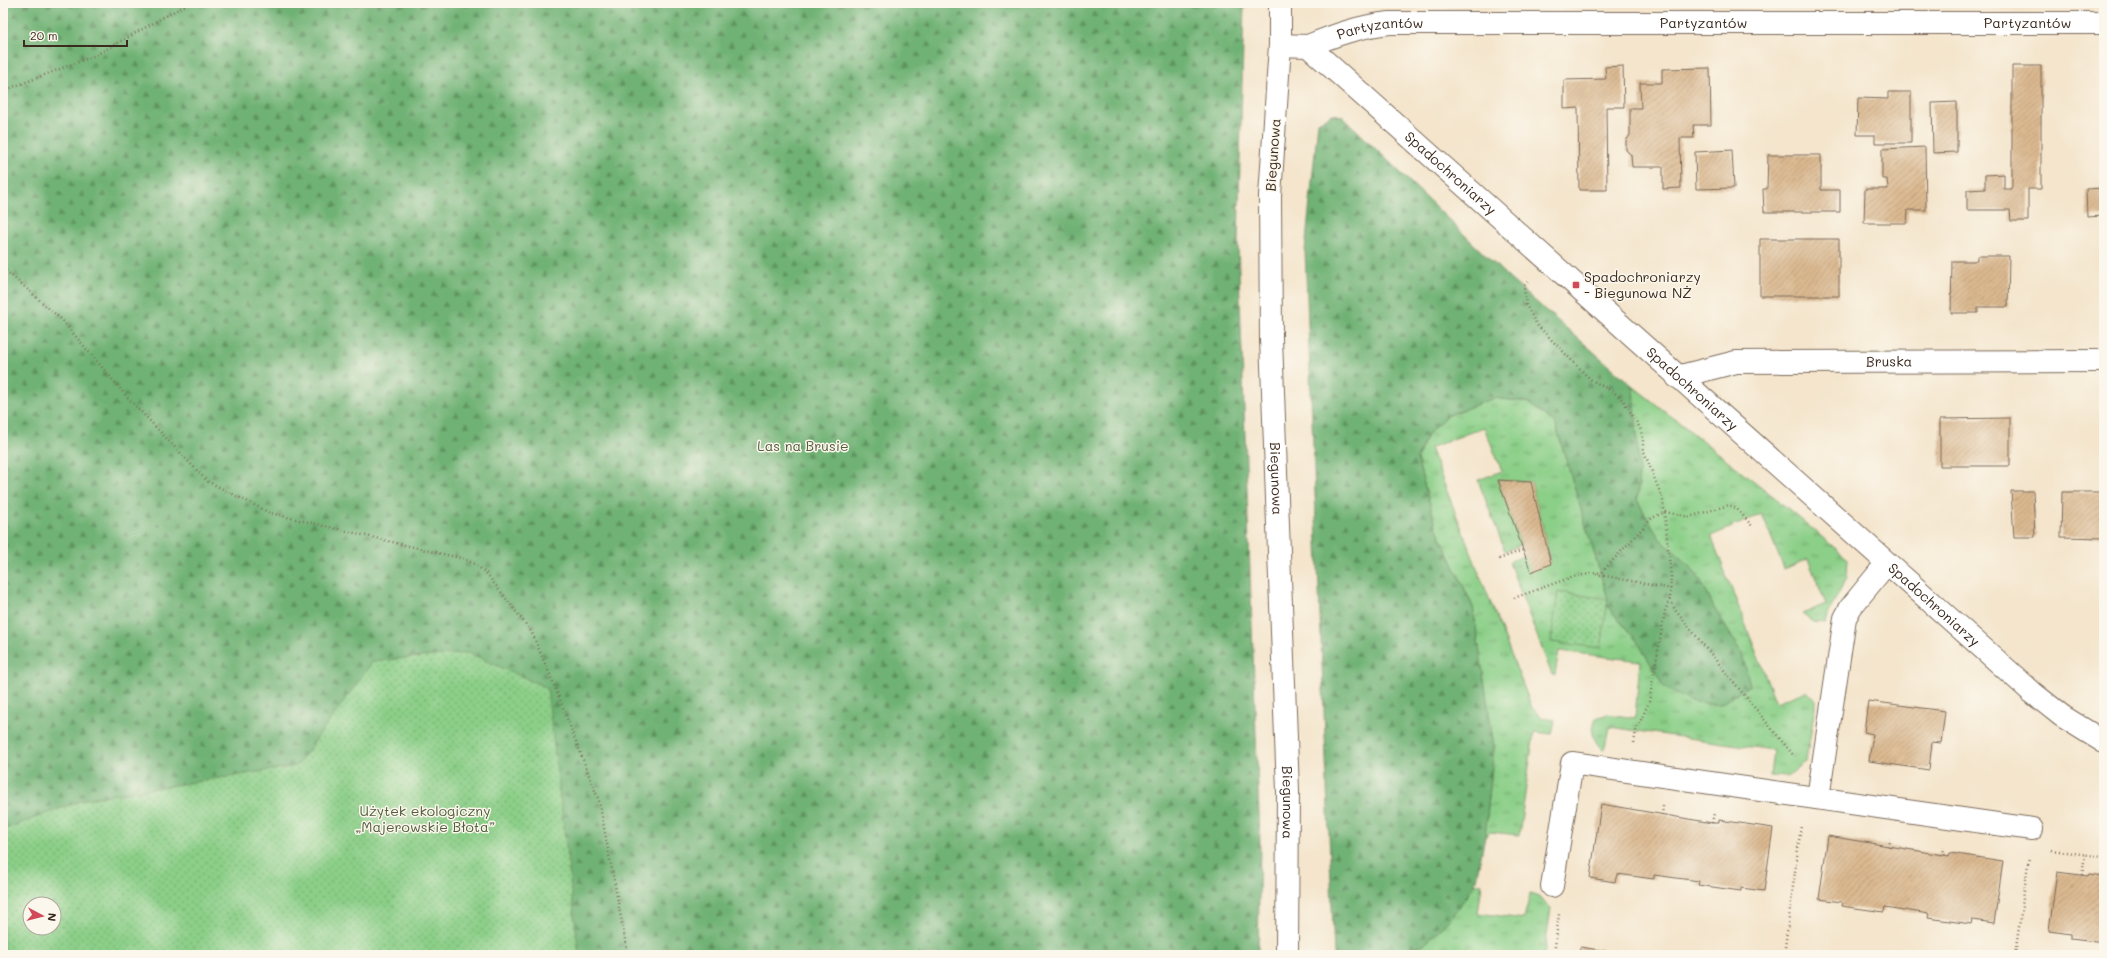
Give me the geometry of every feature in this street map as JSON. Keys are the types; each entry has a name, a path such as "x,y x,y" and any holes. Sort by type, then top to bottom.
{"street":[{"name":"Biegunowa","path":"1280,3 1280,45 1270,212 1272,347 1288,791 1287,955"},
{"name":"Partyzantów","path":"1308,46 1346,30 1390,23 2104,23"},
{"path":"1280,45 1308,46"},
{"name":"Spadochroniarzy","path":"1308,46 1677,377 2033,693 2062,716 2104,742"},
{"name":"Bruska","path":"1677,377 1736,362 2104,361"},
{"path":"1814,794 1845,618 1887,562"},
{"path":"1552,886 1572,763 1814,794 2031,838"}],"path":[{"path":"3,91 96,55 189,3"},
{"path":"3,268 61,319 128,398 207,481 270,513 464,559 475,564 487,574 531,631 553,682 599,801 628,955"},
{"path":"1524,286 1526,305 1537,325 1590,379 1615,393 1623,400 1640,428 1643,438 1643,449 1663,500 1670,599 1665,611 1649,702 1636,731 1629,770"},
{"path":"1514,598 1572,577 1602,572 1652,518 1665,512 1688,517 1729,505 1738,509 1753,527"},
{"path":"1499,559 1523,550"},
{"path":"1596,574 1670,589"},
{"path":"1670,599 1675,610 1814,794 1784,955"},
{"path":"2015,955 2031,838 2085,855 2104,857"},
{"path":"2082,875 2085,855"},
{"path":"1552,886 1562,899 1554,955"}],"green space":[{"name":"Las na Brusie","path":"3,3 1244,3 1238,244 1260,843 1258,955 494,955 469,902 62,903 62,896 22,896 22,903 3,903"},
{"path":"1333,114 1342,116 1511,280 1634,387 1639,473 1637,500 1659,538 1687,563 1701,581 1713,606 1742,654 1750,685 1719,705 1689,701 1665,688 1637,641 1607,606 1608,599 1555,423 1527,402 1494,398 1446,416 1427,435 1417,459 1437,529 1473,607 1494,747 1485,837 1475,884 1449,920 1425,943 1398,955 1334,955 1305,251 1318,122"},
{"path":"1634,387 1773,496 1848,559 1847,578 1830,609 1826,623 1813,622 1802,614 1826,604 1808,559 1784,569 1762,514 1711,536 1776,703 1806,691 1816,701 1806,761 1787,777 1770,776 1773,750 1609,727 1604,751 1597,744 1593,732 1596,718 1608,714 1635,718 1640,661 1559,651 1555,675 1552,675 1509,562 1525,555 1551,563 1531,482 1498,480 1521,545 1505,551 1478,480 1502,471 1484,427 1430,448 1532,708 1541,717 1555,720 1552,734 1534,732 1519,835 1490,832 1485,837 1494,747 1473,607 1437,529 1417,459 1427,435 1446,416 1494,398 1527,402 1555,423 1608,599 1607,606 1637,641 1719,704 1750,685 1742,654 1713,606 1701,581 1687,563 1659,538 1637,500 1639,473"},
{"path":"1558,592 1608,599 1601,648 1551,642"},
{"name":"Użytek ekologiczny „Majerowskie Błota”","path":"469,653 547,688 579,955 3,955 3,830 86,799 297,766 373,661"},
{"path":"1475,884 1482,884 1478,913 1524,919 1530,894 1539,897 1551,908 1544,955 1398,955 1425,943 1449,920"}],"building":[{"path":"1623,66 1624,107 1606,107 1607,190 1579,190 1578,108 1564,109 1564,80 1606,79 1605,67"},
{"path":"2012,66 2041,66 2041,189 2028,189 2028,221 2011,221 2010,210 1967,210 1967,190 1985,189 1985,175 2004,174 2004,189 2012,189"},
{"path":"1710,68 1711,125 1693,125 1694,138 1680,138 1681,188 1663,189 1663,167 1632,167 1631,155 1626,150 1626,141 1630,135 1630,108 1641,108 1640,83 1662,83 1662,69"},
{"path":"1888,92 1911,92 1911,143 1875,143 1875,135 1857,135 1858,98 1888,99"},
{"path":"1957,102 1957,152 1933,153 1932,103"},
{"path":"1925,147 1926,210 1908,210 1907,223 1864,223 1865,189 1888,189 1887,179 1882,179 1882,149"},
{"path":"1732,150 1734,188 1696,189 1695,152"},
{"path":"1768,155 1821,155 1821,190 1840,190 1840,212 1764,212 1763,189 1767,189"},
{"path":"2104,188 2104,216 2087,217 2086,189"},
{"path":"1760,239 1839,239 1839,296 1760,296"},
{"path":"1977,256 2009,256 2008,307 1978,307 1978,313 1951,313 1952,261 1977,261"},
{"path":"2010,418 2010,466 1940,466 1940,419"},
{"path":"1498,480 1531,482 1551,564 1531,572"},
{"path":"2011,491 2033,491 2035,537 2014,537"},
{"path":"2062,492 2101,492 2101,501 2104,501 2104,538 2061,537"},
{"path":"1868,701 1945,711 1941,743 1932,742 1929,770 1869,761 1873,734 1864,732"},
{"path":"1601,804 1712,823 1719,823 1719,820 1773,828 1764,891 1741,888 1741,891 1698,885 1699,881 1654,875 1654,879 1617,874 1615,882 1590,878"},
{"path":"1828,836 1948,856 1949,853 2003,861 1994,923 1972,920 1971,924 1928,918 1929,914 1885,907 1884,912 1841,906 1842,902 1819,899"},
{"path":"2057,872 2088,876 2089,874 2104,876 2104,943 2071,939 2071,934 2049,931"},
{"path":"1580,947 1606,951 1605,955 1579,955"}],"place":[{"name":"Spadochroniarzy - Biegunowa NŻ","path":"1576,285"}]}
